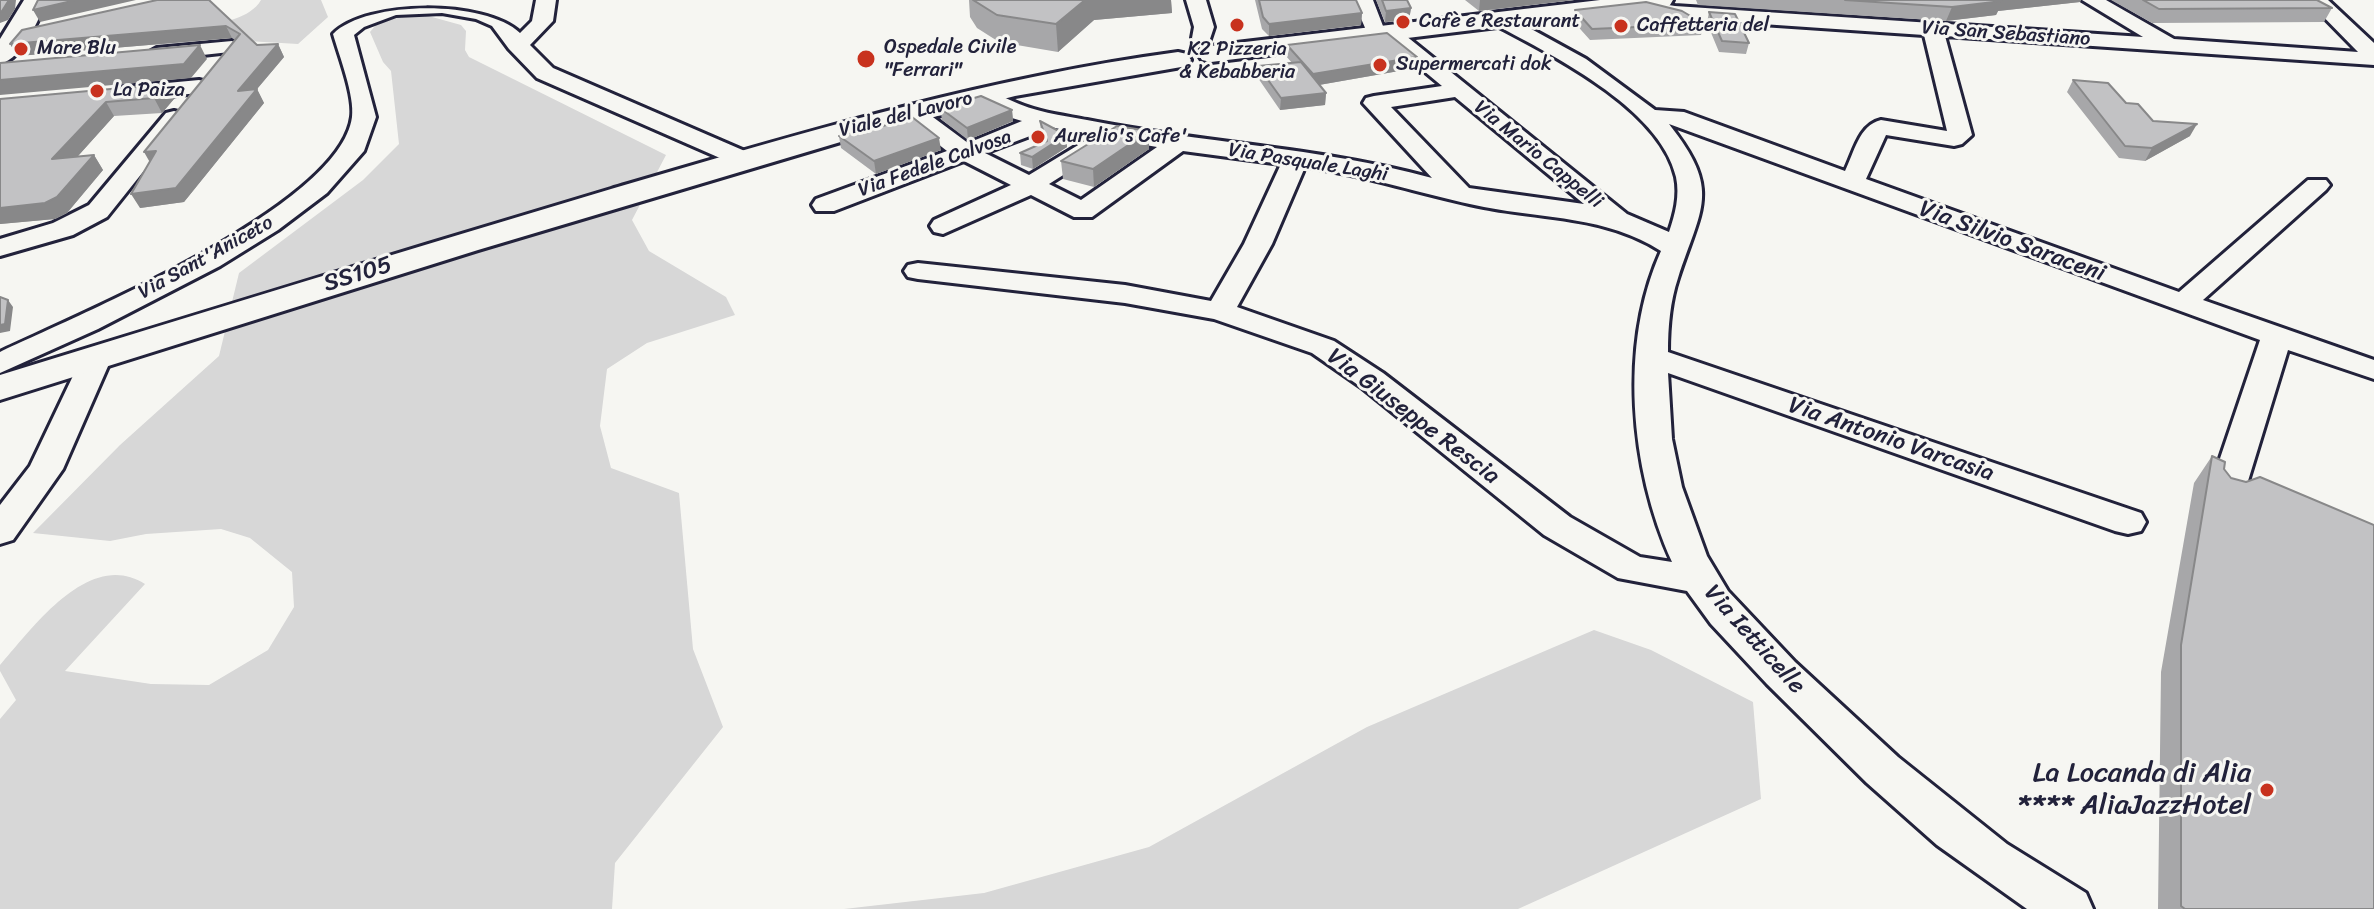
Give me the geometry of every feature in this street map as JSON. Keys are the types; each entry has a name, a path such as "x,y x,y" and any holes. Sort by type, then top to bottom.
{"main road":[{"path":"1201,42 1277,46 1650,1"},
{"path":"8,56 42,12"},
{"name":"Viale del Lavoro","path":"731,163 984,95 1096,69 1167,54 1197,59 1201,42"},
{"name":"SS105","path":"0,388 204,322 731,163"}],"street":[{"path":"516,45 535,33 548,9 546,0"},
{"path":"1363,0 1382,32"},
{"path":"2092,0 2175,46"},
{"path":"2317,0 2374,57"},
{"name":"Via San Sebastiano","path":"1650,1 1674,12 2374,57"},
{"path":"1196,4 1187,27 1201,42"},
{"name":"Via Sant'Aniceto","path":"0,364 225,252 278,219 318,188 346,157 362,129 364,117 343,34 364,16 407,5 456,6 479,11 499,21 516,45 545,73 731,163"},
{"name":"Via Ietticelle","path":"1497,18 1566,53 1650,117 1673,141 1688,175 1691,209 1659,291 1653,357 1652,431 1673,510 1699,579 1749,640 1857,749 2048,903"},
{"path":"1852,183 1876,130 1893,128 1939,139 1954,139 1960,135 1933,29"},
{"name":"Via Mario Cappelli","path":"1382,32 1615,216"},
{"path":"0,248 63,229 98,211 232,47 139,55"},
{"path":"107,95 199,87"},
{"path":"1458,90 1374,103 1460,193"},
{"name":"Via Pasquale Laghi","path":"984,95 1015,112 1113,132 1348,165 1460,193 1615,216 1649,229 1676,248"},
{"path":"914,114 964,152 1083,211 1178,143"},
{"name":"Via Silvio Saraceni","path":"1650,117 1676,117 2374,370"},
{"name":"Via Fedele Calvosa","path":"825,205 1022,131 1043,118"},
{"path":"943,226 1029,186 1113,132"},
{"path":"1220,311 1258,244 1296,158"},
{"path":"2183,303 2317,185"},
{"name":"Via Giuseppe Rescia","path":"918,271 1125,294 1220,311 1323,347 1372,380 1460,453 1557,526 1631,569 1699,579"},
{"path":"2226,494 2277,336"},
{"path":"0,531 46,469 97,357"},
{"name":"Via Antonio Varcasia","path":"1653,357 2128,522"}],"shaded area":[{"path":"261,0 321,0 328,17 298,44 230,40 227,33 203,27 243,16"},
{"path":"414,12 461,25 466,31 465,50 469,57 666,155 632,220 649,251 726,297 735,315 647,343 607,369 600,426 611,468 679,493 693,649 723,727 615,863 612,909 0,909 0,719 16,700 0,671 0,665 45,614 83,584 103,576 124,576 145,584 65,671 151,684 209,685 268,650 294,607 292,572 250,538 221,529 146,534 110,541 33,533 120,445 219,356 239,273 363,180 399,144 391,71 383,62 370,32 380,20"},
{"path":"1594,630 1651,650 1753,702 1761,799 1518,909 844,909 984,893 1149,847 1367,727"}],"building":[{"path":"0,0 9,0 0,12"},
{"path":"38,0 76,0 33,10"},
{"path":"157,0 209,0 257,45 278,44 238,91 257,89 176,188 131,194 156,151 144,152 240,34 226,26 10,44 22,30"},
{"path":"973,0 1085,0 1056,24 997,15"},
{"path":"1259,0 1356,0 1362,13 1269,24 1263,17"},
{"path":"1382,0 1407,0 1411,8 1386,11"},
{"path":"1845,0 1999,0 2002,1 1952,7"},
{"path":"2143,0 2317,0 2332,8 2159,9"},
{"path":"1646,2 1682,11 1704,24 1592,29 1575,10"},
{"path":"1709,12 1735,14 1749,43 1722,41"},
{"path":"1387,33 1417,57 1313,74 1287,45"},
{"path":"200,45 184,64 0,80 0,63"},
{"path":"1301,62 1326,93 1281,98 1258,66"},
{"path":"2073,80 2108,83 2126,103 2138,104 2153,121 2197,124 2152,148 2125,146"},
{"path":"166,84 154,98 106,102 52,159 94,155 57,197 45,203 0,208 0,99"},
{"path":"981,96 1012,110 967,128 940,108"},
{"path":"912,117 939,138 874,161 839,136 883,123 883,126"},
{"path":"1040,121 1066,135 1032,157 1020,153 1047,141"},
{"path":"1117,126 1149,131 1093,169 1061,161"},
{"path":"0,297 8,300 5,324 0,325"},
{"name":"La Locanda di Alia **** AliaJazzHotel","path":"2212,456 2225,462 2224,469 2231,478 2246,482 2260,477 2374,525 2374,909 2185,909 2181,906 2181,645"}],"place":[{"name":"Cafè e Restaurant","path":"1403,22"},
{"name":"K2 Pizzeria & Kebabberia","path":"1237,25"},
{"name":"Caffetteria del","path":"1621,26"},
{"name":"Mare Blu","path":"21,49"},
{"name":"Ospedale Civile \"Ferrari\"","path":"866,59"},
{"name":"Supermercati dok","path":"1380,65"},
{"name":"La Paiza","path":"97,91"},
{"name":"Aurelio's Cafe'","path":"1038,137"},
{"name":"La Locanda di Alia **** AliaJazzHotel","path":"2267,790"}]}
